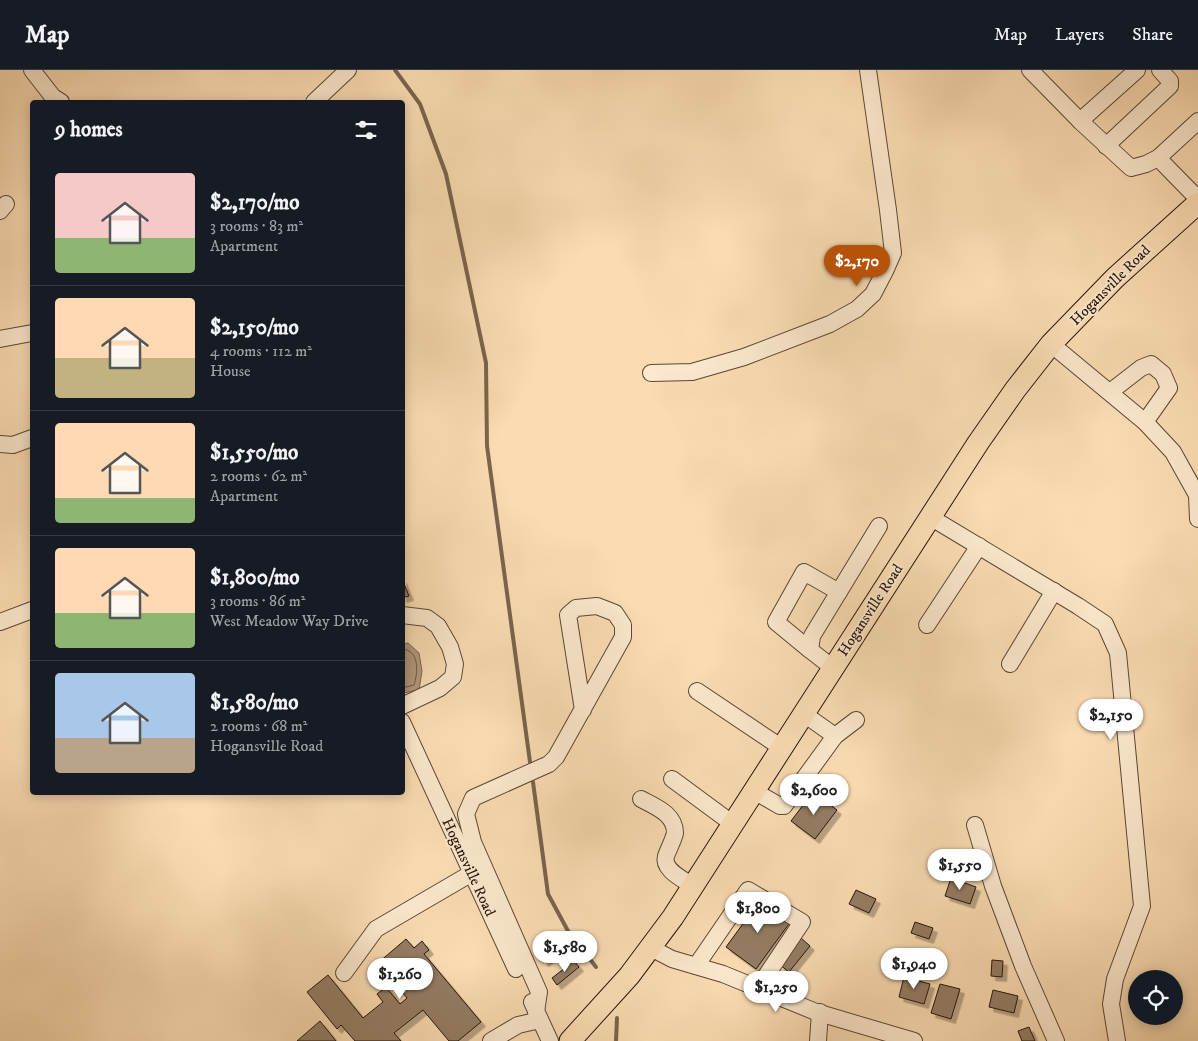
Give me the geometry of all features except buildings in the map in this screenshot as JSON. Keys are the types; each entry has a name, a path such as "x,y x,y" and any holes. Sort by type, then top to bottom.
{"main road":[{"name":"Hogansville Road","path":"570,1041 606,1003 651,948 693,886 978,443 1015,390 1051,344 1115,278 1170,226 1198,203"}],"street":[{"path":"32,70 58,100"},
{"path":"316,100 348,70"},
{"path":"651,373 692,372 744,357 830,324 856,309 873,294 893,253 868,70"},
{"path":"1030,70 1130,168 1146,164 1158,158 1198,121"},
{"path":"1080,121 1137,70"},
{"path":"1106,146 1170,86 1170,81 1160,70"},
{"path":"1158,158 1198,199"},
{"path":"0,339 30,333"},
{"path":"1051,344 1145,422 1173,452 1197,495 1198,520"},
{"path":"1110,392 1141,368 1151,364 1163,374 1169,388 1145,422"},
{"path":"0,444 13,445 30,439"},
{"path":"930,517 1054,591 1105,624 1118,653 1142,906 1116,979 1111,1004 1117,1041"},
{"path":"810,650 812,636 879,526"},
{"path":"927,625 979,546"},
{"path":"833,668 776,622 804,572 839,592"},
{"path":"1010,664 1054,591"},
{"path":"491,1041 538,1016 539,992 473,842 466,814 473,798 549,764 556,757 583,710 623,637 623,625 615,613 597,606 576,608 568,615 583,710"},
{"path":"0,622 30,611"},
{"path":"405,615 427,618 438,626 450,647 455,664 453,677 440,688 405,705"},
{"path":"698,691 782,748"},
{"path":"804,714 835,736"},
{"path":"754,790 780,806 784,806 835,736 856,720"},
{"name":"Hogansville Road","path":"405,728 550,1041"},
{"path":"672,779 733,824"},
{"path":"641,799 670,817 675,833 665,863 668,868 693,886"},
{"path":"975,825 993,886 1023,966 1056,1041"},
{"path":"344,973 376,929 472,873"},
{"path":"696,966 748,890 802,922 758,988"},
{"path":"651,948 672,959 723,974 820,1012 914,1041"},
{"path":"818,1041 820,1012"}],"water":[{"path":"408,643 419,653 422,671 419,690 405,693 405,644"}],"waterway":[{"path":"395,70 420,104 446,174 486,363 487,446 530,762"},
{"path":"533,782 548,894 568,931 596,967"},
{"path":"616,1041 617,1018"}]}
